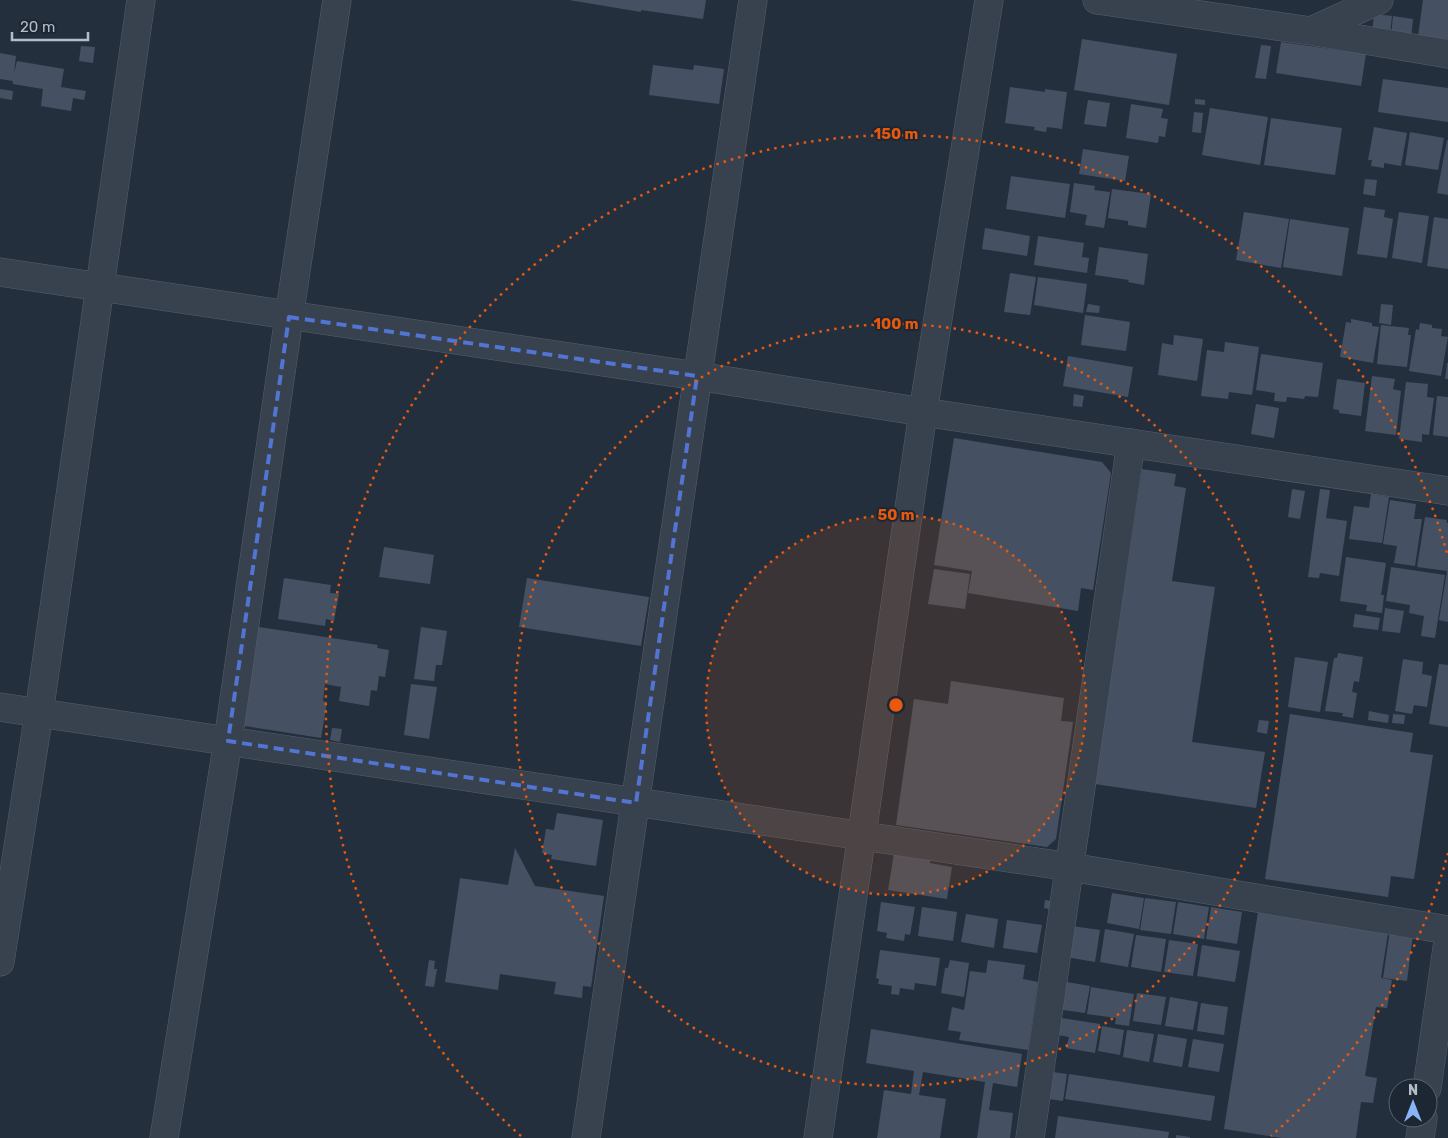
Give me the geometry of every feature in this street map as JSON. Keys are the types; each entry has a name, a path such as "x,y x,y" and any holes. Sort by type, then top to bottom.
{"street":[{"path":"0,962 141,0"},
{"path":"164,1138 228,741 337,0"},
{"path":"586,1138 753,0"},
{"path":"818,1138 924,412 988,0"},
{"path":"1097,0 1311,31 1448,54"},
{"path":"1311,31 1379,0"},
{"path":"0,272 1448,491"},
{"path":"1030,1138 1131,443"},
{"path":"0,707 1070,867 1448,930"},
{"path":"1428,1078 1448,941"}],"highlighted area":[{"path":"289,317 697,376 636,803 228,741"}],"building":[{"path":"569,0 706,0 703,19 641,10 641,12"},
{"path":"1423,0 1448,0 1448,44 1444,43 1445,39 1418,36"},
{"path":"1374,14 1392,16 1390,35 1372,33"},
{"path":"1393,16 1413,19 1411,39 1391,36"},
{"path":"1082,39 1177,54 1169,105 1074,90"},
{"path":"1281,42 1366,54 1361,86 1276,73"},
{"path":"1261,45 1271,46 1266,79 1255,78"},
{"path":"81,46 95,47 93,63 79,61"},
{"path":"0,53 16,56 14,73 17,61 64,69 61,87 86,91 84,100 73,98 71,111 41,106 43,89 13,84 13,81 0,79"},
{"path":"653,65 693,70 694,65 724,69 719,104 649,95"},
{"path":"1383,79 1448,88 1448,122 1378,112"},
{"path":"1010,87 1045,92 1045,89 1067,92 1062,129 1047,127 1046,132 1034,130 1035,127 1005,123"},
{"path":"0,89 13,91 12,100 0,98"},
{"path":"1195,99 1205,100 1205,105 1195,104"},
{"path":"1088,100 1110,103 1106,127 1084,124"},
{"path":"1131,104 1163,109 1161,118 1168,119 1165,137 1159,136 1158,143 1126,138"},
{"path":"1210,108 1268,117 1260,165 1202,155"},
{"path":"1194,112 1203,113 1201,133 1192,132"},
{"path":"1271,118 1342,128 1335,175 1264,165"},
{"path":"1374,127 1407,133 1401,166 1384,163 1384,168 1371,166 1372,160 1368,160"},
{"path":"1410,132 1444,138 1438,170 1405,165"},
{"path":"1448,140 1448,195 1437,193"},
{"path":"1083,149 1129,156 1125,181 1079,174"},
{"path":"1011,176 1070,184 1065,218 1006,209"},
{"path":"1365,179 1377,180 1375,196 1363,194"},
{"path":"1074,183 1095,186 1094,190 1110,192 1104,228 1085,225 1087,215 1070,212"},
{"path":"1112,189 1151,194 1146,228 1128,225 1128,221 1108,218"},
{"path":"1364,207 1385,210 1384,217 1393,219 1387,258 1357,254"},
{"path":"1244,212 1289,219 1281,268 1236,260"},
{"path":"1399,212 1429,216 1422,263 1392,258"},
{"path":"1434,217 1448,219 1448,269 1427,266"},
{"path":"1290,219 1349,228 1342,276 1283,267"},
{"path":"985,228 1030,236 1027,256 982,249"},
{"path":"1038,236 1084,243 1082,257 1089,258 1087,273 1034,265"},
{"path":"1099,247 1148,254 1144,285 1128,282 1129,280 1095,275"},
{"path":"1010,273 1036,277 1030,315 1004,312"},
{"path":"1038,277 1087,284 1083,313 1034,305"},
{"path":"1088,304 1100,306 1099,313 1086,312"},
{"path":"1381,304 1393,305 1391,325 1379,323"},
{"path":"1085,315 1130,322 1126,351 1081,345"},
{"path":"1351,319 1372,323 1372,326 1379,327 1373,363 1340,357 1346,322 1351,323"},
{"path":"1420,323 1432,325 1432,328 1442,329 1441,336 1448,337 1441,376 1409,371 1416,329 1419,330"},
{"path":"1381,325 1409,328 1408,335 1411,335 1407,367 1377,364"},
{"path":"1174,335 1203,339 1197,381 1158,375 1162,343 1173,345"},
{"path":"1225,342 1259,347 1252,395 1229,392 1228,399 1201,396 1207,350 1224,352"},
{"path":"1261,354 1323,363 1318,397 1305,396 1304,399 1287,397 1286,402 1274,401 1275,393 1256,390"},
{"path":"1068,356 1133,367 1128,397 1063,386"},
{"path":"1447,363 1448,379 1445,379"},
{"path":"1372,376 1395,379 1393,389 1401,391 1396,435 1365,431"},
{"path":"1337,379 1365,383 1361,416 1339,413 1339,410 1333,409"},
{"path":"1406,382 1428,384 1427,397 1434,398 1429,435 1422,434 1422,442 1399,439"},
{"path":"1074,394 1084,396 1082,407 1073,406"},
{"path":"1437,396 1448,397 1448,437 1433,435"},
{"path":"1256,404 1279,408 1274,438 1251,434"},
{"path":"954,438 1102,462 1111,473 1093,590 1081,588 1078,611 968,593 972,571 934,565"},
{"path":"1142,469 1176,474 1174,486 1186,488 1172,581 1215,587 1192,742 1265,752 1256,808 1095,784"},
{"path":"1292,489 1305,491 1300,519 1288,517"},
{"path":"1320,489 1330,490 1326,518 1347,521 1339,576 1320,573 1319,578 1308,577"},
{"path":"1371,494 1389,497 1382,543 1349,539 1354,506 1369,508"},
{"path":"1390,500 1416,504 1414,519 1422,519 1415,566 1394,563 1397,546 1383,544"},
{"path":"1425,517 1447,520 1446,522 1448,523 1448,622 1439,620 1447,571 1417,567"},
{"path":"384,547 434,555 430,584 379,577"},
{"path":"1346,557 1386,563 1381,595 1384,595 1382,613 1366,611 1367,605 1340,601"},
{"path":"1391,567 1445,575 1435,638 1421,636 1424,616 1409,613 1410,605 1386,601"},
{"path":"934,569 970,574 965,609 928,604"},
{"path":"284,578 331,585 330,593 339,594 334,621 326,619 325,626 278,619"},
{"path":"527,578 649,597 641,646 519,627"},
{"path":"1385,608 1404,611 1400,633 1382,631"},
{"path":"1355,614 1380,618 1378,630 1353,627"},
{"path":"253,626 378,645 377,648 389,650 385,677 379,676 377,691 371,690 369,706 339,701 341,687 325,684 323,701 327,702 321,738 238,725"},
{"path":"421,627 447,631 442,665 436,665 434,681 414,679"},
{"path":"1338,653 1363,657 1359,682 1354,681 1352,692 1357,693 1353,718 1342,716 1343,713 1325,711 1334,658 1337,658"},
{"path":"1295,657 1328,662 1320,712 1288,707"},
{"path":"1403,659 1423,662 1422,674 1432,676 1427,707 1414,705 1412,714 1395,711"},
{"path":"1439,664 1448,665 1448,727 1429,724"},
{"path":"951,681 1064,698 1061,721 1073,722 1056,839 1047,847 896,825 914,699 948,704"},
{"path":"411,684 437,687 429,739 404,735"},
{"path":"1369,711 1389,715 1388,723 1368,720"},
{"path":"1290,714 1413,733 1410,752 1433,755 1414,879 1391,876 1388,897 1265,879"},
{"path":"1393,714 1405,715 1404,724 1392,723"},
{"path":"1259,720 1269,721 1267,734 1257,732"},
{"path":"332,728 342,729 340,742 330,740"},
{"path":"557,813 603,820 596,866 551,859 552,855 542,853 546,829 554,830"},
{"path":"515,848 535,886 604,896 591,987 583,986 582,998 554,994 556,982 500,974 498,990 445,982 460,878 508,885"},
{"path":"894,853 930,858 930,863 952,867 947,899 888,890"},
{"path":"1112,893 1144,898 1139,929 1107,923"},
{"path":"1145,898 1176,902 1171,934 1140,930"},
{"path":"1045,900 1053,901 1052,910 1044,908"},
{"path":"881,902 915,907 910,935 905,934 904,941 886,938 887,933 877,931"},
{"path":"1178,902 1209,907 1204,939 1173,934"},
{"path":"922,907 957,912 953,941 918,936"},
{"path":"1211,907 1242,912 1237,944 1206,939"},
{"path":"1258,912 1388,933 1381,978 1392,980 1387,1008 1376,1007 1365,1076 1377,1078 1373,1103 1361,1102 1356,1138 1281,1138 1224,1129"},
{"path":"966,914 998,919 994,948 961,942"},
{"path":"1007,920 1042,925 1037,953 1003,948"},
{"path":"1072,926 1100,930 1095,962 1066,957"},
{"path":"1105,929 1134,934 1128,967 1100,962"},
{"path":"1390,930 1413,934 1407,981 1383,978"},
{"path":"1136,935 1166,939 1161,972 1131,967"},
{"path":"1169,940 1198,944 1193,976 1164,972"},
{"path":"1202,945 1240,951 1235,982 1197,976"},
{"path":"880,950 940,958 936,986 915,983 914,990 900,988 899,995 891,994 892,986 878,984 879,979 876,978"},
{"path":"429,960 435,961 434,969 437,969 434,987 425,986"},
{"path":"950,960 969,963 964,997 941,993 945,968 948,968"},
{"path":"988,960 1025,965 1023,979 1038,982 1028,1050 959,1040 961,1032 948,1030 952,1007 964,1010 970,971 986,973"},
{"path":"1061,981 1090,986 1085,1013 1056,1009"},
{"path":"1091,987 1134,994 1129,1026 1115,1024 1116,1018 1087,1014"},
{"path":"1137,993 1166,997 1161,1025 1133,1021"},
{"path":"1170,997 1198,1002 1193,1030 1165,1026"},
{"path":"1201,1003 1228,1007 1224,1035 1197,1031"},
{"path":"1055,1017 1100,1024 1095,1053 1066,1048 1069,1037 1052,1034"},
{"path":"1102,1026 1124,1030 1120,1055 1098,1051"},
{"path":"871,1029 1022,1054 1017,1087 993,1083 989,1110 1013,1113 1010,1138 977,1138 985,1082 923,1072 919,1095 946,1099 940,1138 877,1138 884,1090 911,1094 914,1071 866,1063"},
{"path":"1127,1030 1154,1034 1149,1062 1123,1057"},
{"path":"1158,1034 1187,1039 1182,1067 1153,1062"},
{"path":"1193,1039 1224,1044 1219,1072 1188,1067"},
{"path":"1046,1071 1067,1074 1063,1101 1042,1098"},
{"path":"1069,1074 1215,1096 1211,1121 1065,1099"},
{"path":"1058,1116 1169,1132 1168,1138 1055,1138"},
{"path":"1176,1135 1190,1137 1190,1138 1176,1138"}]}
